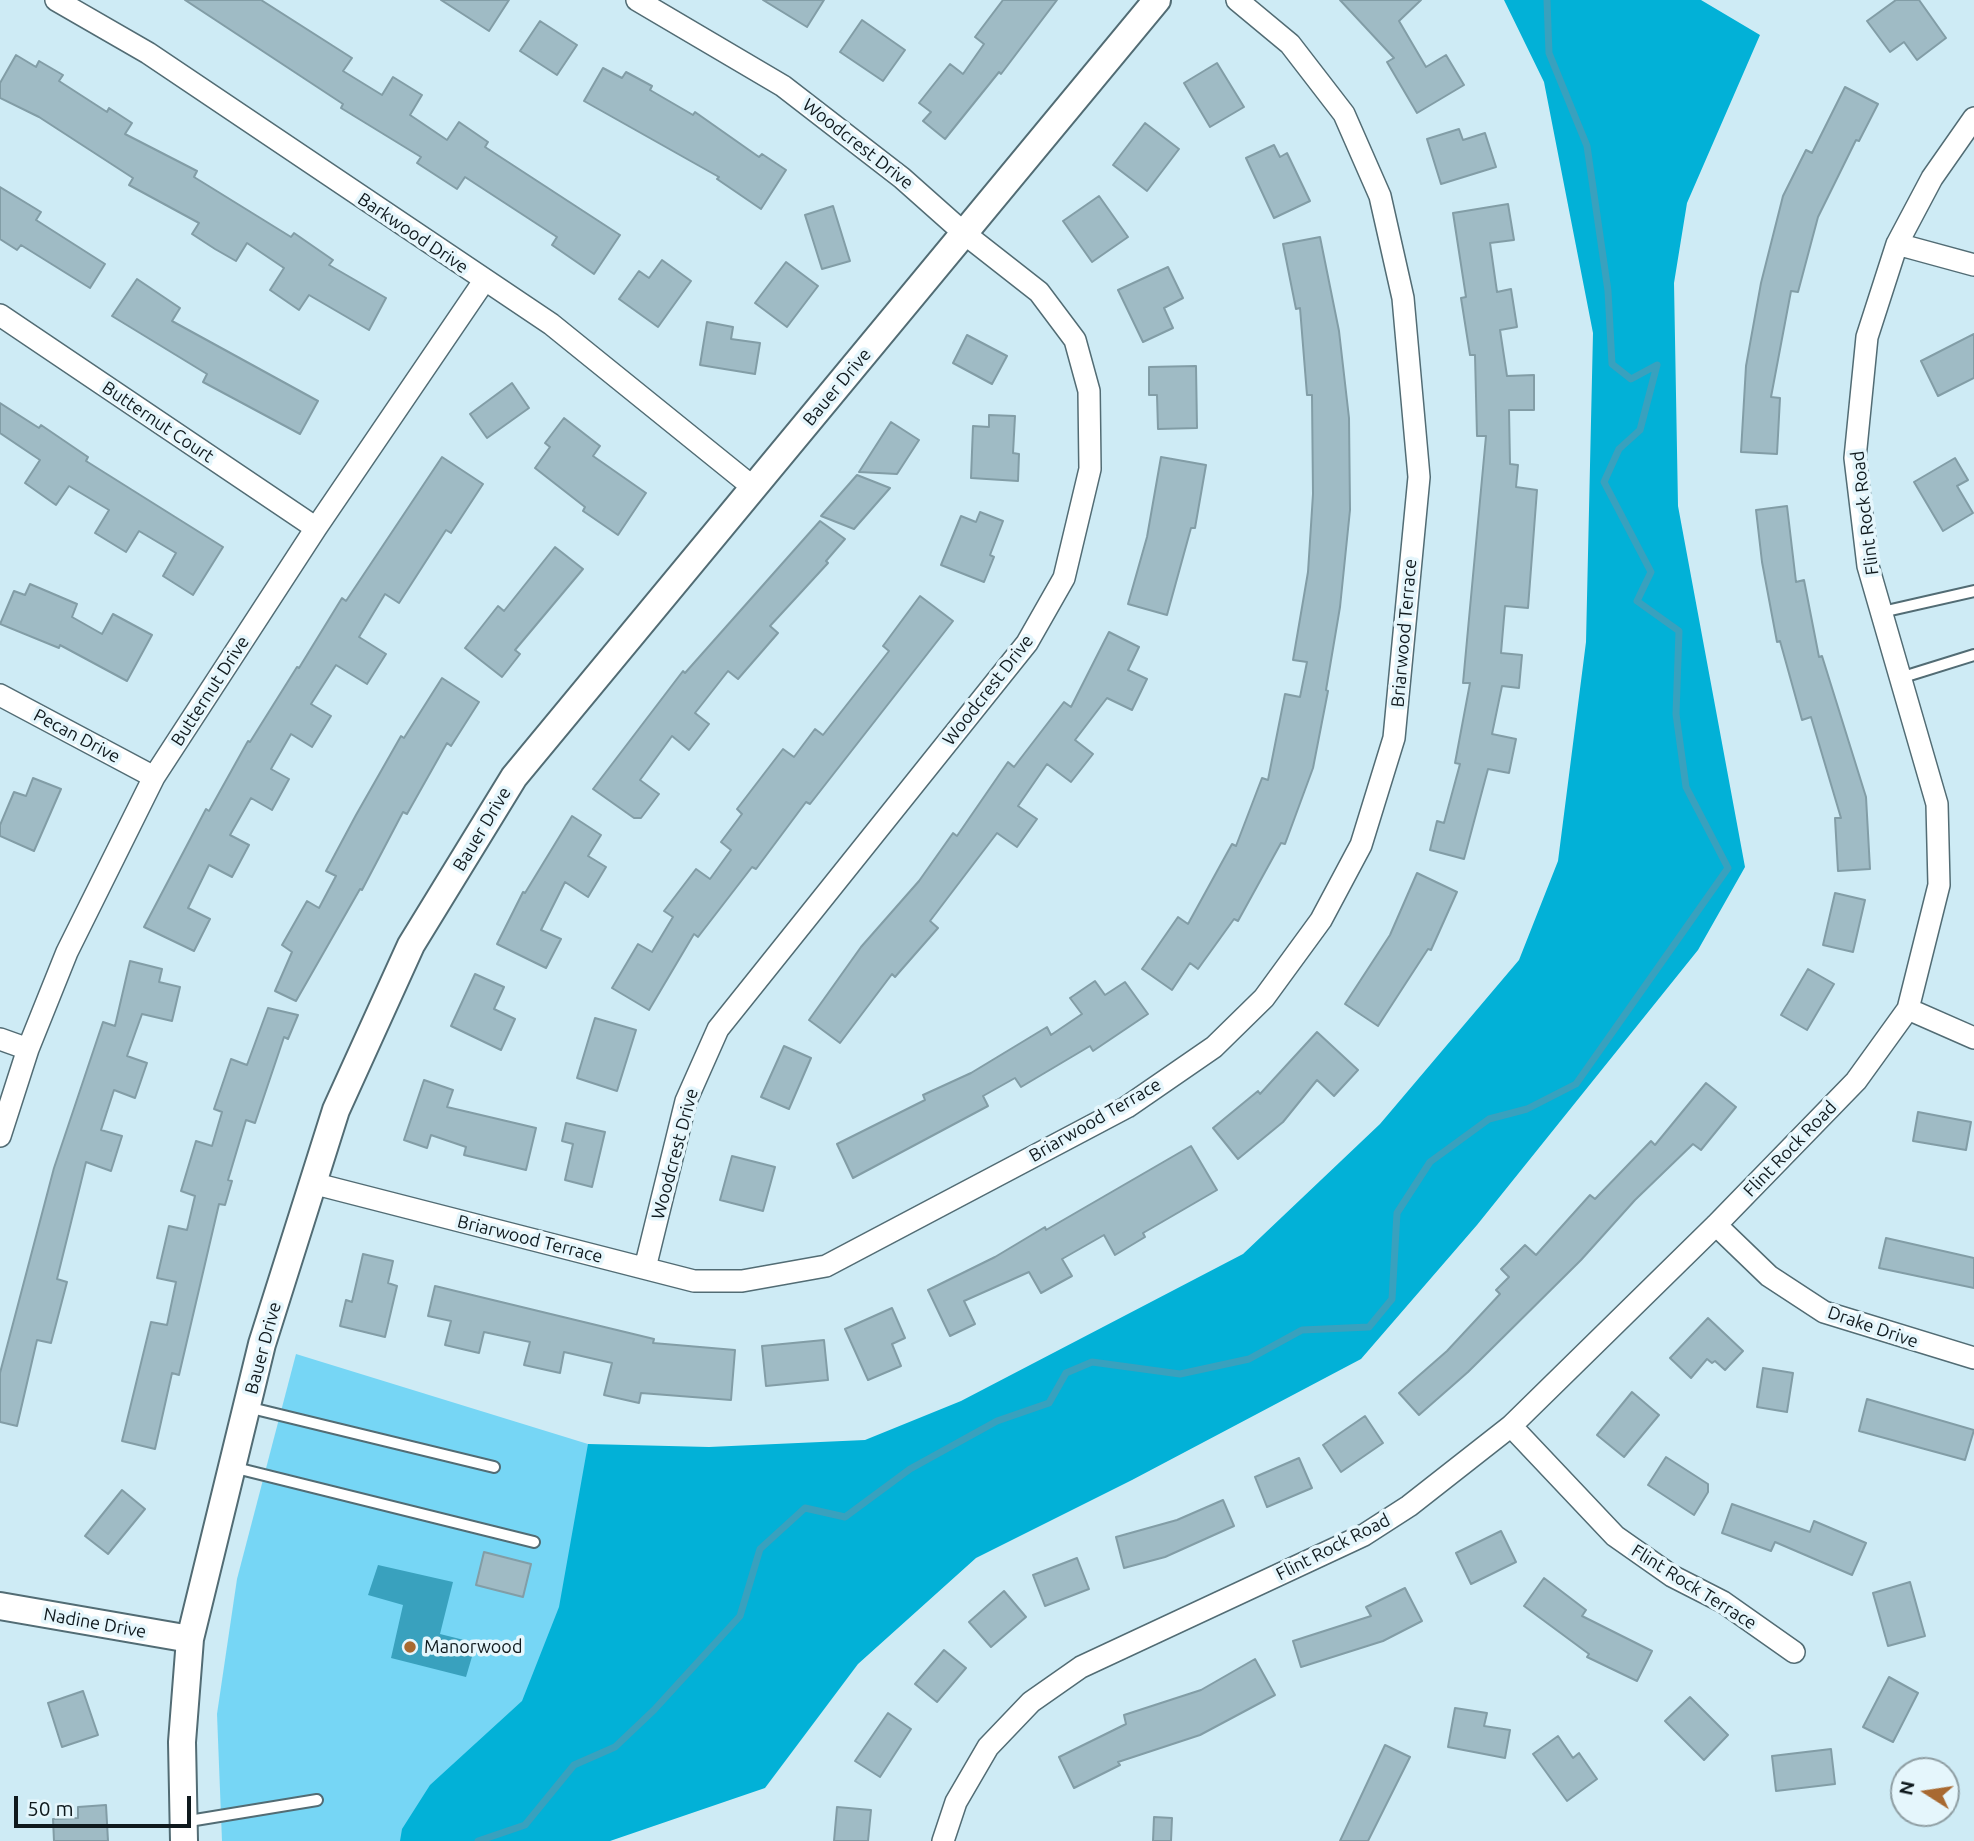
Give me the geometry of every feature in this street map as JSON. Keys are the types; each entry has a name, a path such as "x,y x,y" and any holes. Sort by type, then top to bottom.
{"street":[{"name":"Barkwood Drive","path":"57,0 148,53 551,324 754,488"},
{"name":"Woodcrest Drive","path":"637,0 783,86 902,177 965,233 1039,292 1075,340 1089,391 1090,469 1064,578 1027,643 718,1029 686,1101 645,1268"},
{"name":"Bauer Drive","path":"184,1831 183,1742 190,1639 262,1343 337,1110 411,945 514,777 1157,0"},
{"name":"Briarwood Terrace","path":"312,1183 694,1281 742,1281 826,1266 1127,1107 1214,1047 1264,998 1321,920 1361,845 1394,738 1419,477 1402,298 1380,196 1344,114 1290,44 1237,0"},
{"name":"Flint Rock Road","path":"943,1841 956,1802 988,1747 1031,1702 1081,1667 1364,1535 1409,1506 1510,1426 1716,1225 1856,1081 1908,1009 1939,885 1937,804 1868,566 1855,458 1867,337 1897,244 1932,178 1974,118"},
{"path":"1897,244 1974,265"},
{"name":"Butternut Drive","path":"0,1136 28,1049 67,953 154,776 316,528 484,281"},
{"name":"Butternut Court","path":"0,315 316,528"},
{"name":"Pecan Drive","path":"0,695 154,776"},
{"path":"1908,1009 1974,1038"},
{"path":"0,1039 28,1049"},
{"name":"Drake Drive","path":"1716,1225 1769,1276 1824,1312 1974,1358"},
{"name":"Flint Rock Terrace","path":"1510,1426 1615,1536 1672,1576 1723,1602 1794,1652"},
{"name":"Nadine Drive","path":"0,1606 190,1639"}],"lane":[{"path":"1882,612 1974,592"},
{"path":"1900,678 1974,655"},
{"path":"247,1408 494,1467"},
{"path":"232,1467 534,1542"},
{"path":"184,1831 317,1800"}],"shaded area":[{"path":"1504,0 1701,0 1760,35 1687,203 1674,283 1678,506 1745,867 1698,950 1477,1225 1361,1359 1132,1480 976,1558 858,1664 765,1788 610,1841 400,1841 402,1829 430,1785 522,1701 559,1607 588,1444 709,1447 865,1440 961,1401 1243,1254 1380,1124 1519,960 1558,861 1586,642 1593,333 1544,82"},
{"name":"Manorwood","path":"296,1354 588,1444 626,1543 442,1841 222,1841 217,1714 237,1579"},
{"path":"378,1565 453,1582 440,1634 476,1643 466,1677 391,1658 403,1605 368,1595"}],"building":[{"path":"185,0 261,0 352,58 343,71 382,95 393,77 422,95 410,115 447,140 459,122 488,142 485,147 620,235 594,274 552,245 557,237 465,177 457,189 417,163 421,157 341,108 343,104"},
{"path":"441,0 509,0 489,31"},
{"path":"763,0 824,0 807,27"},
{"path":"1003,0 1057,0 1001,74 999,72 945,139 923,121 931,112 919,103 950,64 963,74 984,44 975,37"},
{"path":"1340,0 1421,0 1399,21 1426,67 1446,55 1464,85 1417,113 1387,62 1394,58"},
{"path":"1896,0 1919,0 1946,38 1917,60 1904,42 1890,52 1867,21"},
{"path":"862,20 905,50 883,81 840,52"},
{"path":"540,21 577,45 557,75 520,51"},
{"path":"16,55 36,67 39,61 63,75 59,81 107,112 109,108 132,123 125,134 197,171 194,177 291,237 294,233 333,260 329,265 386,298 369,330 309,295 299,310 270,290 284,268 247,243 236,261 215,249 192,234 199,223 129,185 133,178 39,117 0,98 0,83"},
{"path":"1217,63 1244,107 1210,127 1184,83"},
{"path":"603,68 622,78 626,72 652,86 650,90 693,115 695,112 759,157 762,154 786,170 761,209 717,179 719,177 584,101"},
{"path":"1845,87 1878,104 1859,141 1856,140 1818,217 1798,292 1791,291 1771,397 1780,398 1777,454 1741,452 1746,366 1761,283 1783,196 1806,150 1812,153"},
{"path":"1145,123 1179,149 1147,191 1113,165"},
{"path":"1459,129 1463,140 1485,133 1496,167 1441,184 1427,139"},
{"path":"1274,145 1280,157 1287,153 1310,201 1274,218 1246,158"},
{"path":"0,187 41,212 36,220 105,264 90,288 21,245 17,250 0,239"},
{"path":"1099,196 1128,237 1092,262 1063,221"},
{"path":"1508,204 1514,240 1490,243 1497,292 1511,289 1517,327 1500,330 1507,376 1534,375 1534,410 1509,410 1510,464 1518,465 1516,487 1537,490 1528,608 1505,606 1501,653 1522,655 1519,688 1502,686 1492,734 1516,739 1509,773 1488,769 1464,859 1430,850 1437,821 1444,823 1460,764 1455,763 1470,683 1463,683 1486,436 1477,436 1475,355 1470,355 1461,298 1466,297 1453,213"},
{"path":"833,206 850,261 822,269 805,215"},
{"path":"1320,237 1339,331 1349,418 1350,510 1340,607 1326,690 1328,691 1313,768 1285,844 1281,843 1238,921 1234,919 1198,969 1190,963 1172,990 1142,969 1178,917 1188,924 1232,844 1236,846 1262,778 1268,780 1285,694 1300,697 1307,662 1293,660 1308,572 1313,494 1312,395 1307,395 1300,308 1296,309 1283,244"},
{"path":"662,260 691,281 658,327 619,299 639,271 649,278"},
{"path":"786,262 818,286 787,327 755,303"},
{"path":"1168,267 1183,298 1164,308 1173,328 1143,342 1118,290"},
{"path":"137,279 180,308 172,321 318,401 300,434 203,382 207,374 112,316"},
{"path":"707,322 733,327 731,339 760,343 755,374 700,365"},
{"path":"1974,334 1974,378 1938,396 1921,361"},
{"path":"967,335 1007,356 992,384 953,363"},
{"path":"1196,366 1197,428 1158,429 1157,395 1149,395 1149,367"},
{"path":"512,383 529,408 487,438 470,414"},
{"path":"0,403 39,428 41,425 88,457 86,461 223,547 193,595 163,576 176,553 139,531 126,552 95,533 109,510 69,486 56,505 25,483 40,460 0,433"},
{"path":"989,415 1015,416 1013,453 1019,454 1018,481 971,478 973,426 989,427"},
{"path":"564,418 600,446 593,456 646,493 618,535 583,511 585,507 535,468 550,447 545,443"},
{"path":"891,422 919,440 897,474 859,472"},
{"path":"442,457 483,484 451,533 446,530 399,603 385,594 359,637 386,654 367,684 336,665 311,704 331,716 312,747 291,734 271,769 289,779 272,810 251,798 230,835 249,845 232,877 209,865 188,908 210,919 194,951 144,927 206,809 209,811 248,741 250,742 297,667 299,668 342,598 346,601"},
{"path":"1161,457 1206,465 1195,528 1191,528 1167,615 1128,604 1147,537"},
{"path":"1955,458 1968,480 1957,486 1973,513 1943,531 1914,482"},
{"path":"857,475 890,488 854,529 821,516"},
{"path":"1787,506 1796,582 1804,580 1819,657 1822,656 1866,797 1870,869 1838,871 1835,818 1841,818 1811,717 1802,720 1780,641 1777,642 1762,562 1756,510"},
{"path":"980,512 1003,521 990,555 994,557 984,582 941,565 961,516 976,522"},
{"path":"820,521 845,539 826,561 828,563 770,626 778,633 738,679 728,671 695,713 709,724 689,750 672,736 640,780 659,794 641,818 634,818 593,789 683,671 685,673"},
{"path":"555,547 583,569 515,650 520,654 502,677 465,648 498,606 504,611"},
{"path":"30,584 77,604 72,617 102,634 113,614 152,635 127,681 60,645 59,648 0,624 14,591 25,595"},
{"path":"920,596 953,621 810,804 806,802 756,869 752,867 698,937 694,934 649,1010 612,988 638,944 652,952 673,917 664,911 696,869 710,879 731,850 721,842 742,814 737,809 783,749 794,757 815,729 823,735 889,651 883,646"},
{"path":"1109,632 1139,647 1128,670 1147,679 1132,710 1107,698 1075,740 1093,754 1071,782 1047,764 1018,806 1037,819 1017,847 997,833 930,921 938,928 895,977 892,974 840,1043 809,1020 861,947 919,881 953,833 957,836 1008,762 1014,767 1064,702 1071,707"},
{"path":"442,678 479,702 451,746 447,743 407,814 403,812 362,890 360,889 296,1001 275,991 292,952 282,945 307,901 319,908 336,876 326,871 401,736 404,738"},
{"path":"33,778 61,789 34,851 0,836 0,825 14,792 26,796"},
{"path":"572,816 601,835 588,856 606,867 588,897 565,882 541,930 561,939 546,968 497,944 523,892 525,893"},
{"path":"1417,873 1457,892 1431,950 1428,949 1378,1026 1345,1004 1390,935"},
{"path":"1835,893 1865,900 1853,952 1823,945"},
{"path":"130,961 162,969 159,982 180,987 172,1021 142,1014 127,1056 147,1063 135,1098 114,1090 101,1130 122,1136 111,1171 86,1162 57,1279 67,1282 51,1343 37,1340 17,1426 0,1422 0,1373 54,1168 103,1022 115,1026"},
{"path":"1808,969 1834,984 1807,1030 1781,1015"},
{"path":"475,974 504,987 494,1009 515,1019 501,1050 451,1026"},
{"path":"1095,981 1105,995 1125,982 1148,1014 1093,1051 1090,1046 1021,1087 1015,1078 983,1096 988,1106 853,1178 837,1144 925,1100 923,1095 971,1073 1047,1027 1051,1035 1082,1014 1070,998"},
{"path":"268,1008 298,1015 288,1039 284,1037 255,1123 246,1120 228,1180 232,1181 225,1205 219,1204 179,1375 172,1373 155,1449 122,1441 151,1322 167,1325 176,1282 157,1278 169,1226 187,1230 195,1196 181,1191 196,1141 212,1146 222,1112 214,1109 231,1059 247,1065"},
{"path":"595,1018 636,1030 617,1091 577,1078"},
{"path":"1317,1032 1358,1070 1334,1096 1317,1080 1283,1122 1238,1159 1213,1128 1258,1091 1260,1094"},
{"path":"784,1046 811,1058 789,1109 761,1097"},
{"path":"424,1080 453,1090 447,1107 536,1128 526,1170 464,1155 466,1147 431,1135 427,1148 404,1140"},
{"path":"1706,1083 1736,1107 1701,1150 1693,1144 1468,1372 1419,1415 1399,1393 1447,1351 1500,1294 1496,1290 1509,1277 1501,1269 1525,1245 1536,1255 1590,1195 1595,1199 1651,1141 1655,1145"},
{"path":"1918,1112 1971,1122 1966,1150 1913,1141"},
{"path":"566,1123 605,1132 592,1187 565,1180 573,1144 562,1141"},
{"path":"1191,1146 1217,1190 1143,1233 1145,1237 1115,1255 1104,1235 1062,1259 1072,1276 1041,1293 1029,1272 964,1301 975,1324 950,1336 928,1290 995,1257 1045,1227 1046,1230"},
{"path":"732,1156 775,1167 763,1211 720,1200"},
{"path":"1886,1238 1974,1258 1974,1288 1879,1268"},
{"path":"363,1254 393,1261 388,1283 397,1286 385,1337 340,1326 346,1300 352,1302"},
{"path":"435,1286 654,1339 653,1343 735,1350 731,1400 641,1393 639,1403 604,1395 612,1363 564,1352 560,1373 524,1365 530,1342 484,1332 479,1353 445,1345 451,1321 428,1316"},
{"path":"892,1308 905,1338 892,1344 901,1366 868,1380 845,1329"},
{"path":"1708,1318 1743,1351 1725,1370 1715,1361 1712,1363 1707,1359 1691,1378 1670,1358"},
{"path":"824,1340 828,1380 766,1386 762,1346"},
{"path":"1763,1368 1793,1373 1787,1412 1757,1407"},
{"path":"1632,1392 1659,1415 1624,1457 1597,1435"},
{"path":"1867,1399 1974,1430 1965,1460 1859,1431"},
{"path":"1365,1416 1383,1443 1341,1472 1323,1445"},
{"path":"1666,1457 1708,1484 1708,1492 1694,1515 1648,1485"},
{"path":"1299,1458 1312,1488 1267,1507 1255,1477"},
{"path":"122,1490 145,1509 108,1554 85,1536"},
{"path":"1223,1500 1234,1526 1165,1557 1124,1568 1116,1537 1177,1520"},
{"path":"1732,1504 1810,1532 1814,1521 1866,1543 1852,1575 1775,1542 1771,1551 1722,1533"},
{"path":"1501,1531 1516,1562 1471,1584 1456,1553"},
{"path":"484,1552 531,1564 523,1597 476,1585"},
{"path":"1077,1558 1089,1589 1045,1606 1033,1575"},
{"path":"1544,1578 1586,1610 1582,1616 1652,1651 1637,1681 1587,1657 1589,1654 1524,1606"},
{"path":"1910,1582 1925,1636 1888,1646 1873,1593"},
{"path":"1405,1588 1422,1621 1383,1641 1301,1667 1293,1641 1371,1616 1366,1607"},
{"path":"1004,1591 1026,1617 991,1647 969,1622"},
{"path":"944,1650 966,1668 937,1702 915,1684"},
{"path":"1255,1659 1275,1695 1200,1735 1118,1762 1120,1765 1074,1788 1059,1757 1126,1724 1124,1715 1201,1690"},
{"path":"1889,1677 1918,1693 1893,1742 1863,1727"},
{"path":"83,1691 98,1735 62,1747 48,1703"},
{"path":"1690,1697 1728,1735 1704,1760 1665,1721"},
{"path":"1455,1708 1487,1713 1484,1726 1510,1730 1505,1758 1448,1747"},
{"path":"888,1713 911,1729 880,1777 855,1761"},
{"path":"1558,1736 1573,1758 1579,1753 1597,1779 1567,1801 1533,1754"},
{"path":"1385,1745 1410,1757 1368,1841 1340,1841"},
{"path":"1831,1749 1835,1784 1776,1791 1772,1756"},
{"path":"106,1805 108,1841 54,1841 53,1819 78,1818 78,1807"},
{"path":"837,1807 871,1810 868,1841 834,1841"},
{"path":"1154,1817 1172,1818 1171,1841 1153,1841"}],"waterway":[{"path":"478,1841 525,1825 574,1765 615,1747 654,1710 740,1616 760,1549 805,1508 845,1517 910,1469 997,1421 1049,1403 1066,1373 1092,1362 1180,1374 1249,1359 1302,1330 1369,1327 1392,1299 1397,1213 1430,1162 1489,1119 1527,1109 1576,1084 1728,868 1686,787 1676,714 1679,631 1637,601 1651,572 1604,482 1619,449 1640,430 1657,365 1631,379 1612,364 1608,291 1587,146 1549,53 1547,0"}],"place":[{"name":"Manorwood","path":"410,1647"}]}
